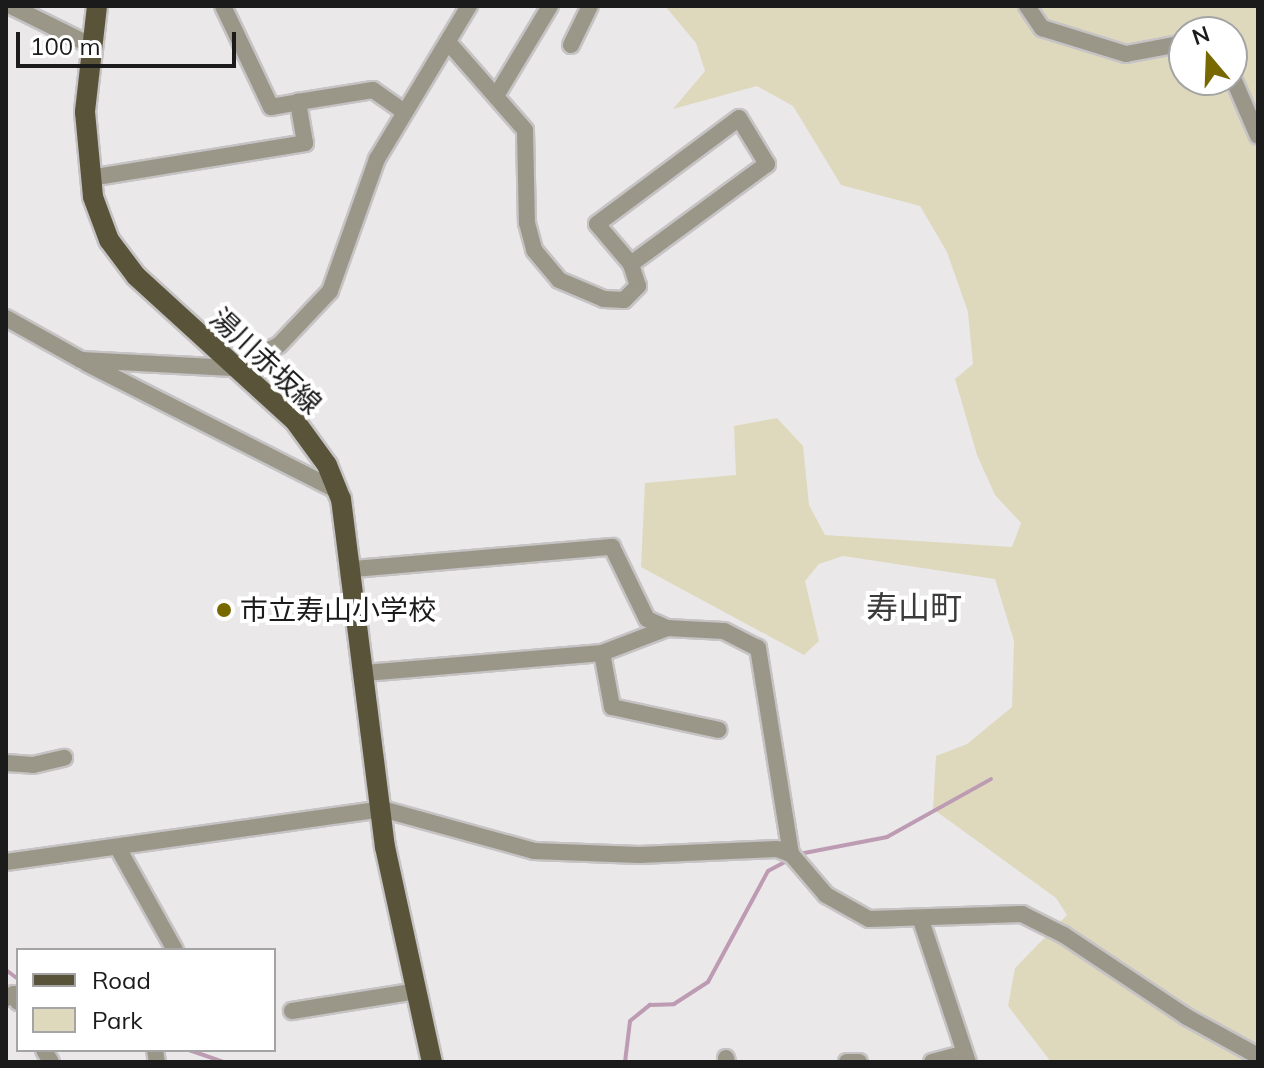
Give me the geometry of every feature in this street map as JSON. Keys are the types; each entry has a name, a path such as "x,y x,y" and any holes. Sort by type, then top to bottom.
{"main road":[{"name":"湯川赤坂線","path":"97,6 90,45 85,112 90,178 109,240 136,276 233,368 295,421 327,465 338,491 353,569 385,847 432,1062"}],"street":[{"path":"11,6 90,45"},
{"path":"223,6 271,107 373,90 404,112"},
{"path":"81,360 233,368 279,345 330,291 377,159 469,6"},
{"path":"496,96 550,6"},
{"path":"571,45 590,6"},
{"path":"1027,6 1042,28 1126,54 1168,46"},
{"path":"448,42 525,130 527,223 534,250 559,280 604,299 624,300 638,286 631,264 597,224 739,118 767,164 631,264"},
{"path":"1241,96 1258,136"},
{"path":"90,178 305,143 298,102"},
{"path":"6,318 81,360 338,491"},
{"path":"353,569 612,547 647,619 667,628 724,631 758,648 794,858 826,895 869,919 921,920 1022,914 1064,935 1258,1056"},
{"path":"365,673 602,653 667,628"},
{"path":"602,653 612,707 719,730"},
{"path":"6,763 33,765 64,758"},
{"path":"6,862 382,809 534,851 639,855 744,849 794,858"},
{"path":"118,848 174,948"},
{"path":"921,920 966,1058 932,1062"},
{"path":"292,1011 417,991"},
{"path":"847,1062 859,1062"}],"green space":[{"path":"665,6 1258,6 1258,1062 1051,1062 1008,1006 1015,968 1067,915 1056,898 933,809 936,756 967,744 1012,707 1014,641 995,579 843,556 819,564 805,581 819,641 804,655 641,567 645,483 736,475 734,426 777,418 803,446 809,505 825,535 1012,547 1021,523 995,495 977,455 955,379 973,364 968,312 947,252 920,206 841,185 793,106 757,86 673,109 705,71 696,43"}],"waterway":[{"path":"799,854 887,837 991,779"},
{"path":"625,1062 630,1021 650,1005 674,1004 708,982 768,871 791,859"},
{"path":"6,970 16,978"},
{"path":"195,1052 224,1062"}],"place":[{"name":"市立寿山小学校","path":"224,610"}],"district":[{"name":"寿山町","path":"914,607"}]}
